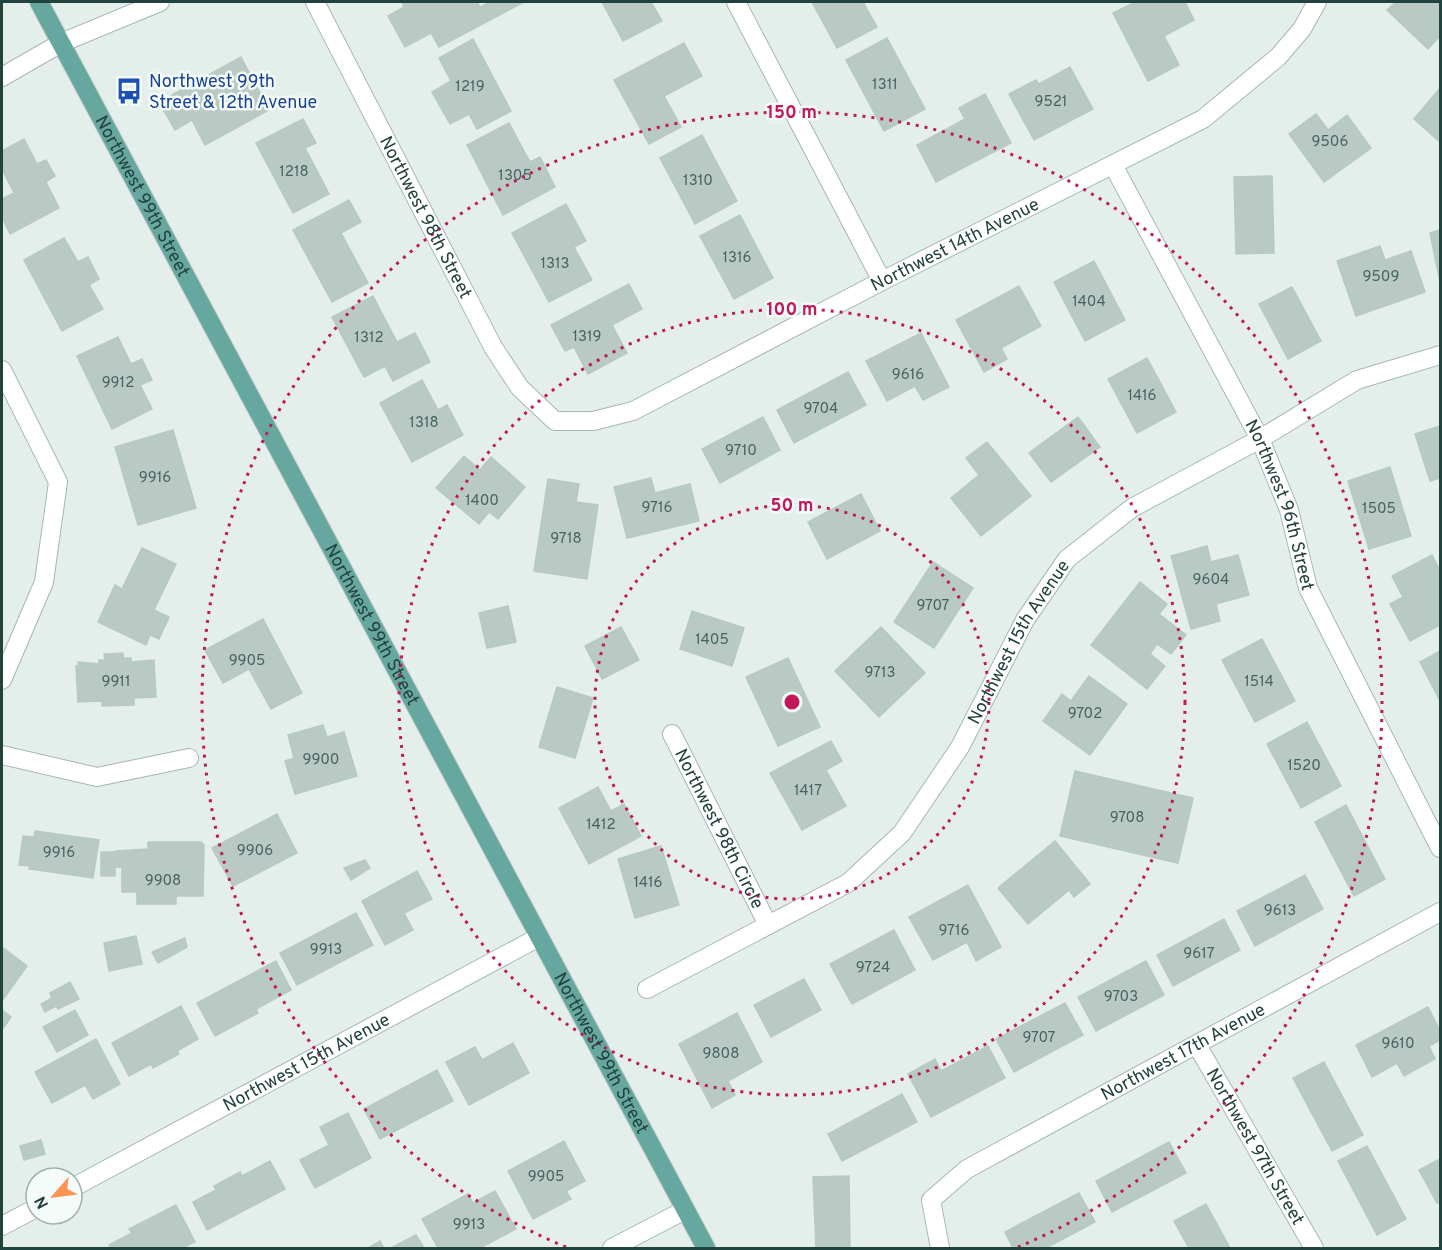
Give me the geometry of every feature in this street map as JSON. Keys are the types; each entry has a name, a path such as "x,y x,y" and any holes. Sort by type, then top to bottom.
{"main road":[{"name":"Northwest 99th Street","path":"39,2 706,1248"}],"street":[{"path":"2,77 61,43 159,2"},
{"name":"Northwest 98th Street","path":"315,2 493,347 520,388 555,420"},
{"path":"736,2 882,281"},
{"name":"Northwest 14th Avenue","path":"555,420 593,421 633,411 882,281 1203,119 1278,57 1302,29 1317,2"},
{"name":"Northwest 96th Street","path":"1113,165 1260,439 1289,510 1308,588 1440,848"},
{"name":"Northwest 15th Avenue","path":"647,989 848,883 902,833 960,747 1025,620 1067,558 1132,508 1260,439 1357,380 1440,356"},
{"path":"2,370 58,482 44,582 2,680"},
{"name":"Northwest 98th Circle","path":"672,734 768,926"},
{"path":"2,755 97,777 189,758"},
{"name":"Northwest 17th Avenue","path":"940,1248 931,1200 966,1169 1440,912"},
{"name":"Northwest 15th Avenue","path":"84,1182 539,937"},
{"name":"Northwest 97th Street","path":"1197,1045 1314,1248"},
{"path":"612,1248 685,1210"},
{"path":"2,1226 24,1214"}],"building":[{"path":"402,2 477,2 480,7 491,2 524,2 439,47 431,33 405,47 388,16 404,7"},
{"path":"602,2 651,2 662,21 623,41"},
{"path":"812,2 863,2 877,27 837,48"},
{"path":"1135,2 1185,2 1194,20 1164,36 1179,65 1148,81 1113,13"},
{"path":"1396,2 1440,2 1440,36 1428,49 1387,10"},
{"path":"887,38 925,109 884,131 846,60"},
{"path":"473,39 511,111 477,129 469,114 450,124 432,92 451,81 439,58"},
{"path":"684,43 702,76 664,96 681,127 649,144 614,80"},
{"path":"241,57 269,110 205,145 192,120 175,130 159,102"},
{"path":"1070,67 1093,109 1034,140 1009,94 1036,80 1039,84"},
{"path":"1440,88 1440,142 1414,119"},
{"path":"985,94 1011,143 936,182 917,145 965,119 959,108"},
{"path":"1316,114 1328,130 1347,115 1371,148 1324,182 1289,134"},
{"path":"303,119 316,143 305,148 329,194 293,213 256,143"},
{"path":"509,123 530,162 540,157 555,187 503,215 467,145"},
{"path":"702,135 737,201 695,224 660,158"},
{"path":"24,139 37,164 46,160 55,176 46,182 59,208 10,234 2,217 2,199 14,193 2,169 2,151"},
{"path":"1272,176 1274,253 1236,254 1234,177"},
{"path":"349,200 361,222 341,233 368,283 332,302 293,230"},
{"path":"566,204 586,241 574,247 592,280 549,302 512,233"},
{"path":"740,215 773,278 734,299 700,236"},
{"path":"1440,230 1440,282 1430,233"},
{"path":"64,238 78,262 88,257 99,279 89,285 103,309 62,331 24,260"},
{"path":"1380,246 1385,260 1411,251 1425,292 1356,316 1337,261"},
{"path":"1094,261 1125,320 1085,341 1054,282"},
{"path":"629,284 642,309 612,325 627,353 588,374 574,347 565,351 551,325"},
{"path":"1019,286 1041,326 1001,348 1007,359 984,372 956,320"},
{"path":"1292,287 1321,341 1288,359 1259,304"},
{"path":"373,296 397,342 415,333 430,362 393,381 385,366 364,377 332,317"},
{"path":"921,333 949,387 923,400 915,386 887,401 866,361"},
{"path":"118,337 131,364 142,359 152,380 140,385 152,409 112,429 77,356"},
{"path":"1147,358 1176,412 1137,433 1108,379"},
{"path":"848,372 866,405 794,443 777,410"},
{"path":"422,380 438,410 447,405 463,435 412,462 380,403"},
{"path":"763,417 780,450 720,483 702,449"},
{"path":"1078,417 1100,447 1051,482 1029,453"},
{"path":"1440,426 1440,478 1430,481 1415,434"},
{"path":"173,430 196,508 138,525 115,447"},
{"path":"987,442 1031,496 981,536 951,498 979,475 966,458"},
{"path":"464,456 480,470 491,457 525,487 498,519 489,512 479,524 436,488"},
{"path":"1390,467 1411,536 1369,549 1348,481"},
{"path":"651,478 655,493 690,484 699,521 627,538 614,487"},
{"path":"548,479 579,484 576,502 598,505 587,579 534,571"},
{"path":"861,494 880,531 827,559 808,522"},
{"path":"1207,546 1211,562 1238,555 1249,595 1216,604 1220,621 1191,629 1171,556"},
{"path":"142,548 176,564 154,610 169,617 159,639 150,635 146,645 98,622 115,585 122,589"},
{"path":"1432,555 1440,571 1440,625 1410,641 1390,604 1403,597 1392,576"},
{"path":"933,562 973,588 934,648 894,622"},
{"path":"1140,582 1167,604 1159,614 1186,635 1171,654 1157,644 1150,654 1165,666 1147,689 1091,645"},
{"path":"508,606 516,642 487,648 479,613"},
{"path":"692,611 744,628 732,666 680,649"},
{"path":"263,619 302,693 271,709 249,669 223,683 205,650"},
{"path":"621,627 639,660 602,679 585,646"},
{"path":"881,627 925,673 879,717 835,671"},
{"path":"1262,639 1295,701 1255,722 1222,660"},
{"path":"1440,651 1440,701 1420,662"},
{"path":"123,653 123,658 131,658 131,662 154,660 156,697 134,698 134,705 102,706 102,701 78,702 76,666 79,666 78,662 99,664 99,660 105,660 104,654"},
{"path":"788,658 820,727 778,746 746,677"},
{"path":"1089,676 1127,704 1090,755 1043,721 1062,694 1071,701"},
{"path":"557,687 593,698 575,758 539,747"},
{"path":"1307,722 1341,786 1301,808 1267,744"},
{"path":"323,725 327,737 344,732 357,776 295,794 285,761 294,758 288,735"},
{"path":"831,741 842,761 826,770 846,806 802,830 770,773"},
{"path":"1075,771 1193,798 1178,863 1060,836"},
{"path":"598,787 611,811 624,804 641,836 589,864 559,808"},
{"path":"1346,805 1385,879 1354,896 1315,822"},
{"path":"277,814 297,853 233,886 212,848"},
{"path":"35,831 99,840 93,878 29,869 30,866 19,865 23,836 34,837"},
{"path":"1055,841 1090,884 1074,897 1069,890 1028,924 998,888"},
{"path":"148,842 201,842 204,845 203,896 176,896 176,904 137,904 137,892 122,892 122,867 116,867 116,851 148,849"},
{"path":"661,846 679,905 635,918 618,859"},
{"path":"101,852 115,852 115,876 101,876"},
{"path":"365,860 370,868 351,880 344,868"},
{"path":"417,871 432,899 404,913 413,930 385,945 362,901"},
{"path":"1305,875 1323,909 1255,946 1237,911"},
{"path":"968,885 1001,947 976,961 967,942 933,960 909,917"},
{"path":"356,913 373,945 297,985 280,953"},
{"path":"1224,919 1240,950 1173,986 1157,955"},
{"path":"894,930 915,970 852,1004 830,964"},
{"path":"136,936 142,964 109,971 104,943"},
{"path":"185,938 187,947 158,963 152,952"},
{"path":"2,947 27,966 2,1001"},
{"path":"276,961 291,990 256,1009 258,1013 215,1036 197,1003"},
{"path":"1146,961 1164,995 1096,1031 1078,997"},
{"path":"804,979 821,1010 771,1037 754,1005"},
{"path":"70,982 79,999 58,1009 56,1006 45,1012 41,1004 52,998 50,993"},
{"path":"1065,1003 1083,1035 1014,1072 996,1039"},
{"path":"181,1006 198,1039 177,1051 179,1054 153,1068 151,1064 129,1076 112,1043"},
{"path":"1428,1007 1440,1031 1440,1040 1429,1046 1435,1059 1404,1076 1397,1063 1372,1077 1356,1045"},
{"path":"2,1010 11,1017 2,1030"},
{"path":"75,1010 88,1035 57,1052 43,1027"},
{"path":"737,1013 762,1062 728,1081 735,1095 712,1108 679,1044"},
{"path":"96,1039 120,1084 93,1099 85,1085 52,1103 35,1072"},
{"path":"513,1043 529,1073 469,1105 446,1062 475,1047 482,1060"},
{"path":"988,1046 1005,1078 931,1117 908,1074 935,1059 941,1071"},
{"path":"1324,1062 1363,1135 1332,1151 1293,1078"},
{"path":"437,1070 453,1101 380,1139 364,1109"},
{"path":"902,1094 917,1122 842,1161 828,1134"},
{"path":"348,1113 371,1158 315,1188 300,1160 329,1145 320,1127"},
{"path":"41,1140 45,1154 24,1160 20,1146"},
{"path":"564,1141 585,1181 566,1191 571,1199 533,1219 508,1171"},
{"path":"1169,1142 1186,1173 1112,1212 1096,1181"},
{"path":"1367,1146 1406,1219 1377,1235 1338,1161"},
{"path":"1440,1159 1440,1202 1437,1203 1419,1170"},
{"path":"270,1161 285,1189 207,1230 193,1202 216,1190 214,1186 240,1172 242,1176"},
{"path":"849,1176 850,1248 816,1248 813,1177"},
{"path":"495,1191 516,1229 480,1248 438,1248 422,1219 468,1194 473,1203"},
{"path":"1079,1193 1095,1222 1046,1248 1013,1248 1005,1232"},
{"path":"1206,1204 1230,1248 1189,1248 1174,1221"},
{"path":"176,1205 195,1242 182,1248 111,1248 109,1245 132,1233 129,1229"},
{"path":"416,1235 424,1248 391,1248"},
{"path":"380,1241 384,1248 368,1248"}],"place":[{"name":"Northwest 99th Street & 12th Avenue","path":"129,91"}]}
